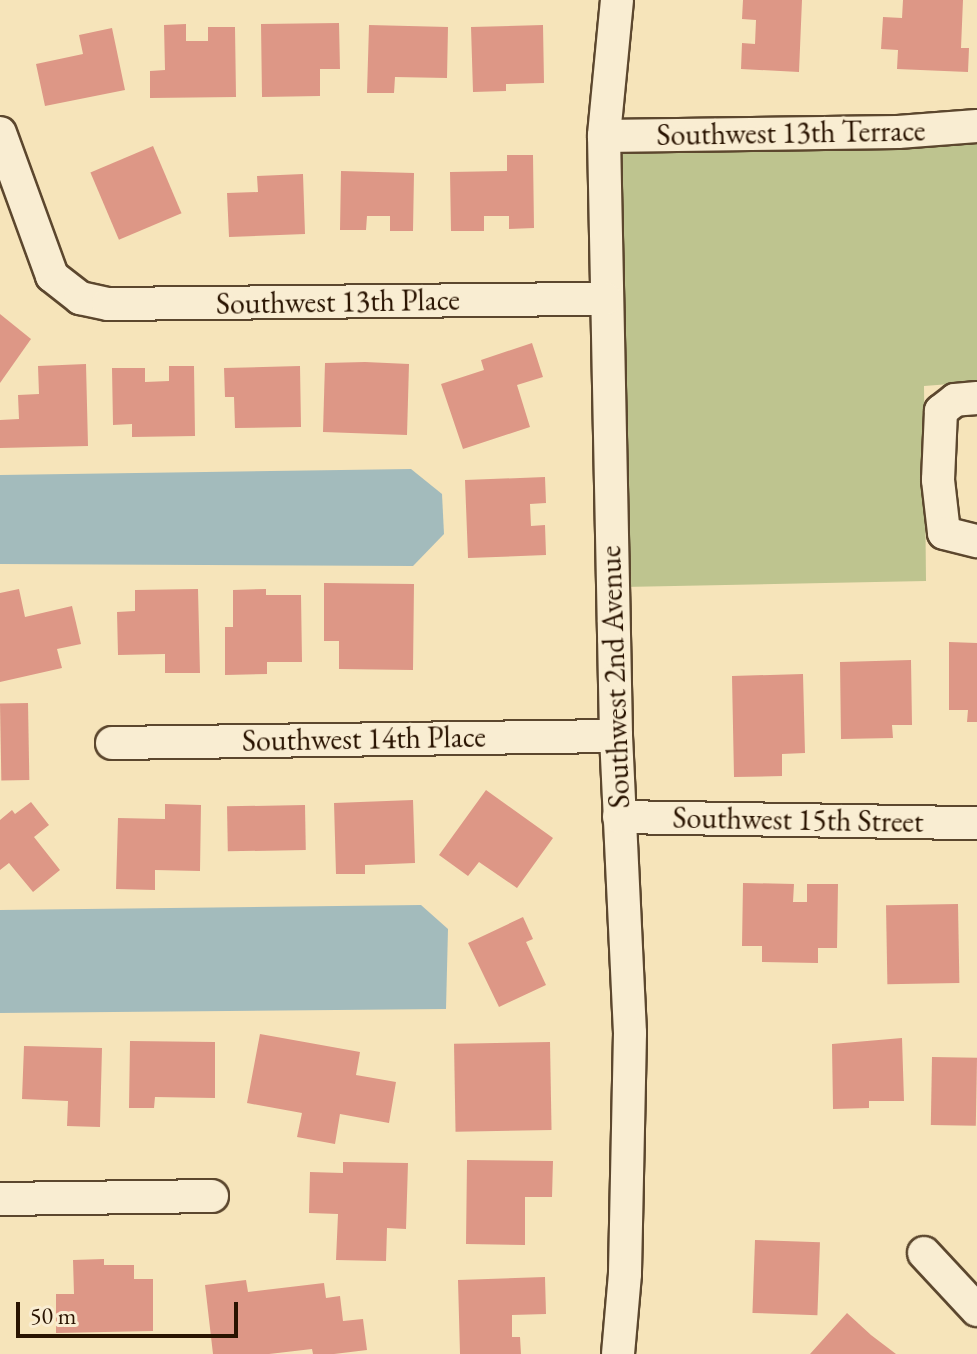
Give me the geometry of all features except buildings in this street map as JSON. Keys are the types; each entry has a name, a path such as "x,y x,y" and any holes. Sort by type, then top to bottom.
{"street":[{"name":"Southwest 2nd Avenue","path":"617,0 604,136 616,736 630,1033 625,1274 618,1354"},
{"name":"Southwest 13th Terrace","path":"604,136 898,132 977,126"},
{"name":"Southwest 13th Place","path":"0,133 52,276 72,293 108,304 606,299"},
{"path":"977,398 955,400 941,411 938,480 944,533 977,541"},
{"name":"Southwest 14th Place","path":"112,743 616,736"},
{"name":"Southwest 15th Street","path":"619,817 977,823"},
{"path":"0,1199 212,1196"},
{"path":"924,1253 977,1310"}],"green space":[{"path":"977,140 977,382 924,386 926,581 623,587 616,146"}],"water":[{"path":"411,469 442,494 444,534 413,566 0,564 0,475"},
{"path":"421,905 448,929 446,1009 0,1013 0,910"}]}
